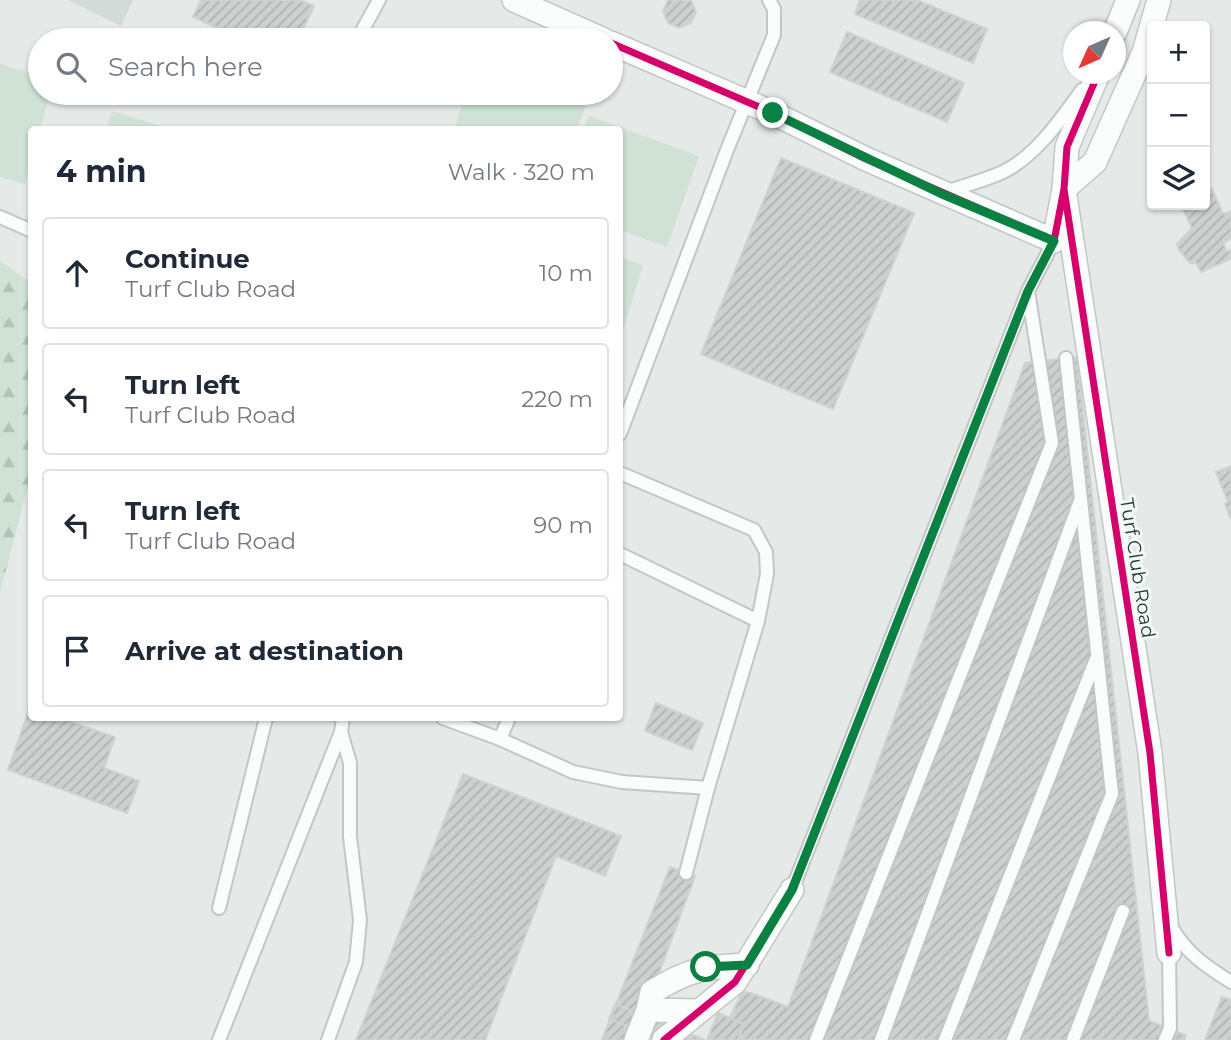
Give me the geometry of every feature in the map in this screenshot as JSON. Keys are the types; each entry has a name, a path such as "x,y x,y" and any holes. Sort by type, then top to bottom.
{"street":[{"path":"514,0 577,28"},
{"path":"1119,21 1128,0"},
{"path":"1126,73 1144,52 1159,0"},
{"path":"623,48 747,102 942,194 1054,241"},
{"name":"Turf Club Road","path":"1054,241 1064,189 1067,148 1092,84"},
{"path":"1064,189 1096,162 1121,84"},
{"name":"Turf Club Road","path":"1064,189 1150,753 1169,953"},
{"name":"Turf Club Road","path":"664,1040 735,982 792,890"},
{"path":"636,1040 652,992 676,977 706,967 747,965"},
{"path":"648,1010 699,1011"}],"lane":[{"path":"364,28 379,0"},
{"path":"623,426 774,35 774,9 769,0"},
{"name":"Turf Club Road","path":"942,194 1004,172 1024,157 1058,122 1088,84"},
{"path":"0,217 28,229"},
{"name":"Turf Club Road","path":"792,890 1028,291 1054,241"},
{"path":"816,1040 1052,443 1028,291"},
{"path":"1013,1040 1112,794 1066,358"},
{"path":"623,474 754,530 766,552 767,574 758,621 708,788 686,873"},
{"path":"881,1040 1082,497"},
{"path":"623,555 758,621"},
{"path":"945,1040 1098,655"},
{"path":"219,908 265,721"},
{"path":"219,1040 341,732 343,721"},
{"path":"451,721 500,739 573,772 622,782 708,788"},
{"path":"500,739 508,721"},
{"path":"328,1040 356,962 360,920 350,837 350,763 341,732"},
{"path":"1073,1040 1123,911"},
{"path":"1164,912 1182,946 1207,967 1231,982"},
{"path":"1168,1034 1169,953"}],"shaded area":[{"path":"68,0 133,0 121,26"}],"green space":[{"path":"0,64 28,72 28,105 47,105 41,126 28,126 28,172 25,184 0,177"},
{"path":"462,105 586,105 578,126 455,126"},
{"path":"112,111 161,126 107,126"},
{"path":"589,116 616,126 585,126"},
{"path":"623,128 699,156 667,247 623,231"},
{"path":"623,258 643,265 623,330"},
{"path":"0,261 28,281 28,486 0,593"}],"building":[{"path":"201,0 300,0 314,6 304,28 217,28 193,17"},
{"path":"668,0 691,0 696,12 691,23 679,28 668,23 663,11"},
{"path":"860,0 917,0 987,29 973,63 855,14"},
{"path":"847,32 964,83 947,122 830,72"},
{"path":"781,158 914,213 833,409 701,354"},
{"path":"1212,189 1223,214 1231,211 1231,239 1223,243 1227,251 1230,250 1231,259 1201,272 1196,263 1190,263 1177,244 1192,228 1183,210 1210,210"},
{"path":"1077,357 1149,1021 1186,1035 1184,1040 738,1040 744,1024 730,1018 741,994 751,993 788,1007 1025,363"},
{"path":"1231,466 1231,519 1225,504 1228,502 1216,472"},
{"path":"656,703 703,723 692,750 645,731"},
{"path":"28,713 28,721 69,721 115,737 104,768 139,781 127,813 8,770"},
{"path":"463,774 621,836 605,876 556,856 485,1040 356,1040"},
{"path":"670,867 695,876 652,992 633,1040 602,1040"},
{"path":"1222,997 1231,1000 1231,1040 1205,1040"},
{"path":"615,1004 705,1040 663,1040 609,1019"},
{"path":"718,1013 744,1024 738,1040 707,1040"}],"cycle path":[{"path":"623,48 1054,241 1064,189 1067,147 1094,84"},
{"path":"1064,189 1150,753 1169,953"},
{"path":"664,1040 735,982 792,890"}],"route":[{"path":"706,967 747,965 792,890 1028,291 1054,241 942,194 773,113"}]}
